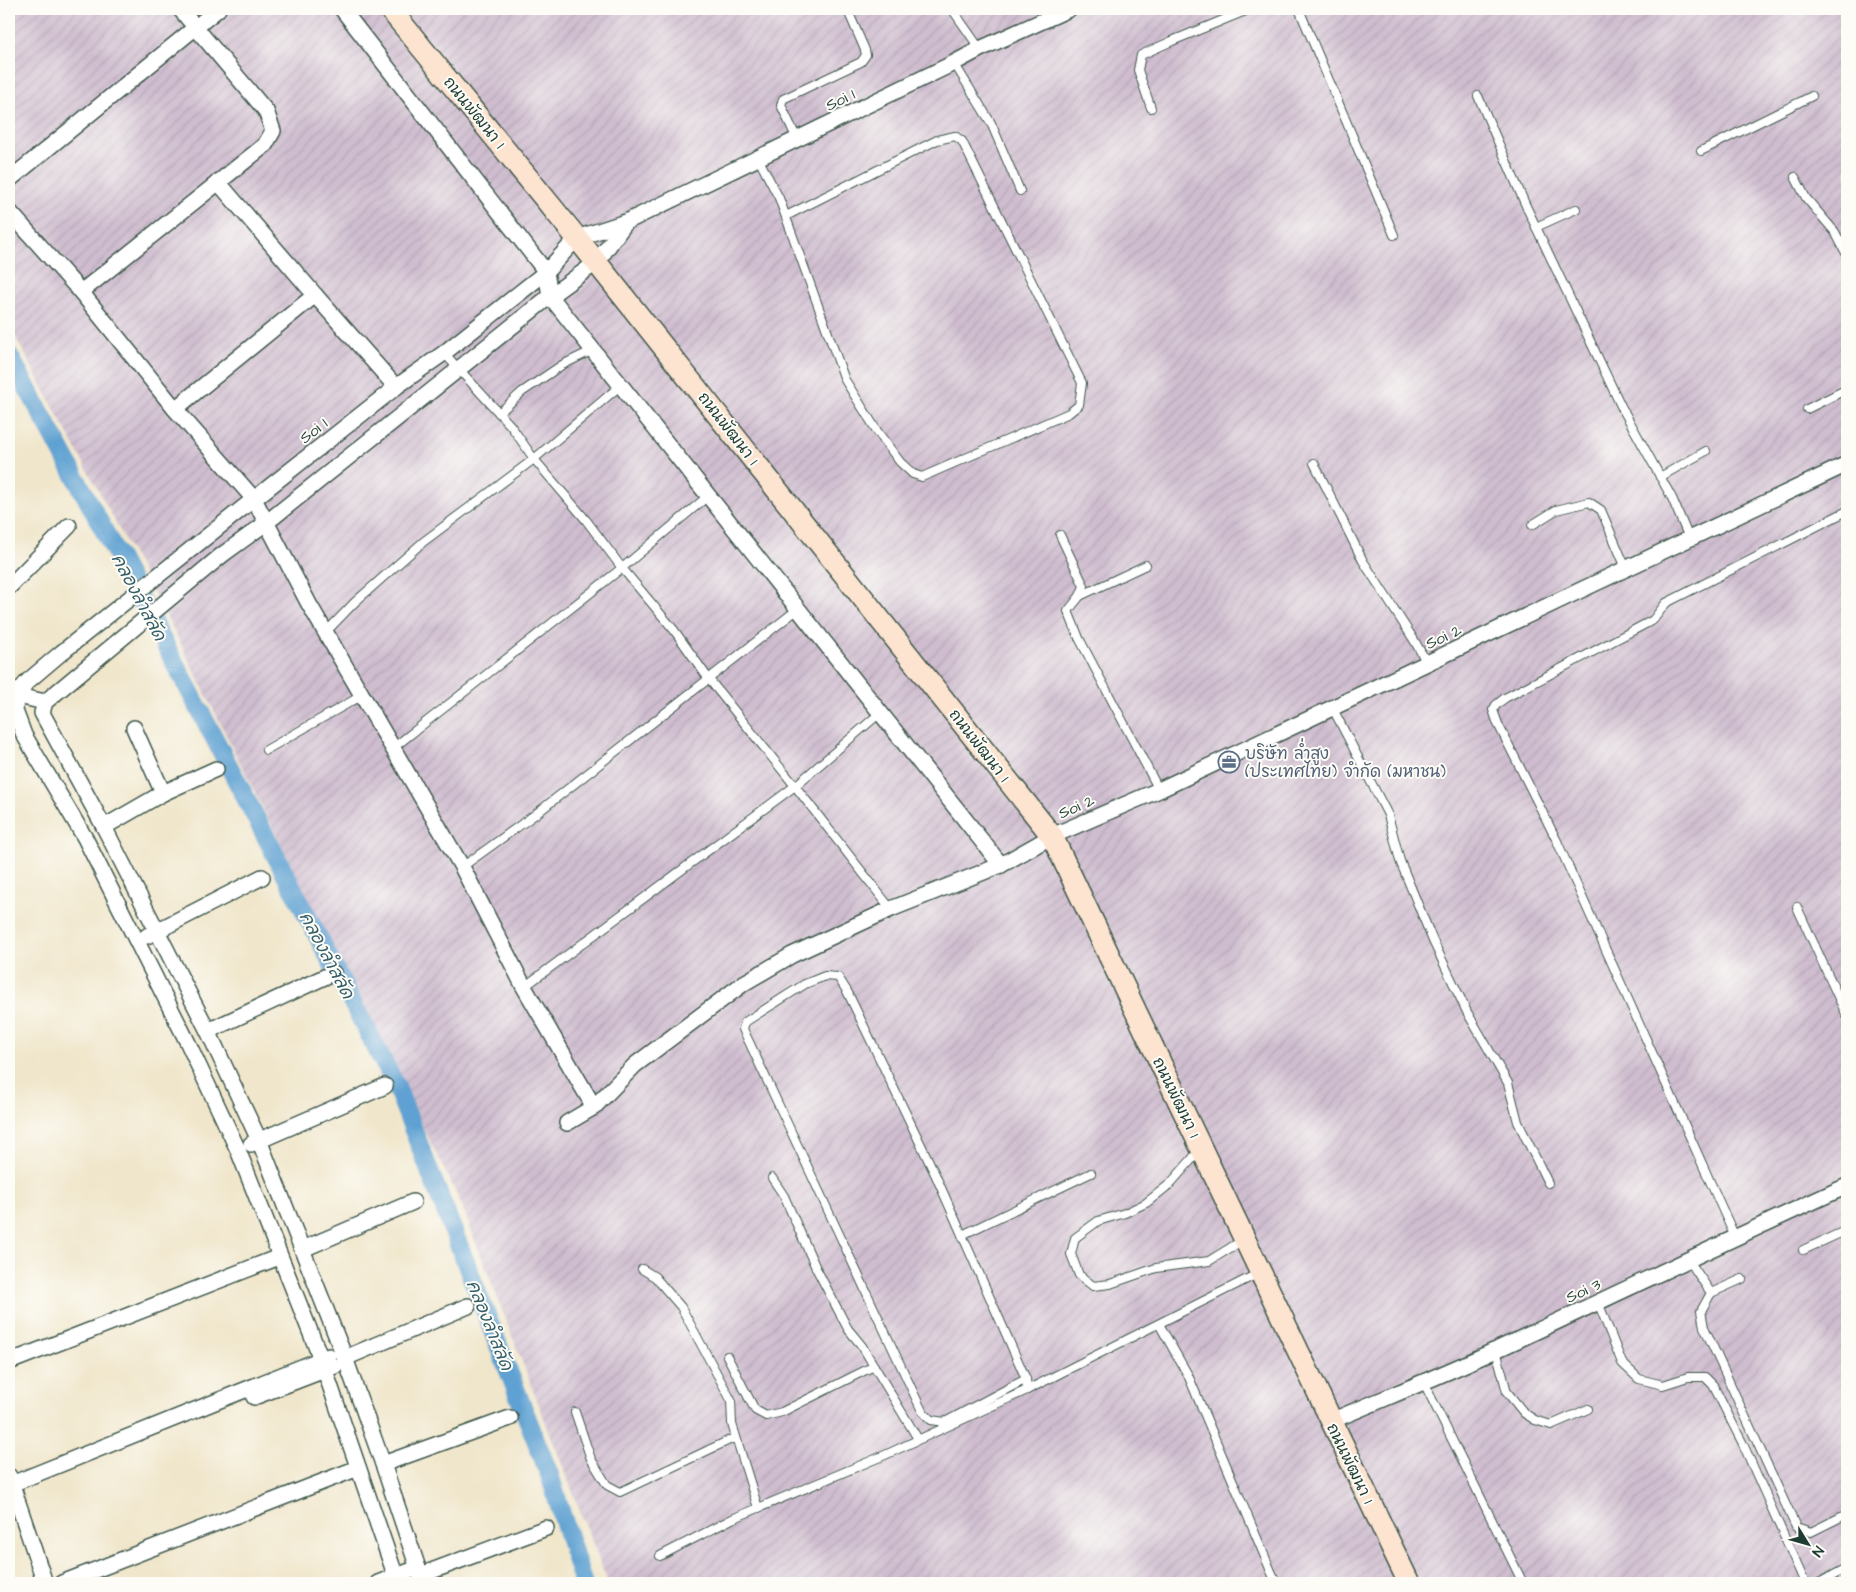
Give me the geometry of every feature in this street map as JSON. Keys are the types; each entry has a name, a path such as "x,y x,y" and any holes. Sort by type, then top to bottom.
{"main road":[{"name":"ถนนพัฒนา 1","path":"390,9 597,262 1052,836 1409,1583"}],"street":[{"path":"81,292 265,145 273,131 266,111 180,9"},
{"path":"9,180 218,9"},
{"path":"342,9 546,272 550,296 1001,865"},
{"name":"Soi 1","path":"13,694 254,499 546,272 577,238 626,222 980,49 1068,9"},
{"path":"218,182 396,387"},
{"path":"9,211 81,292 175,410 254,499 309,604 462,867 524,987 594,1107"},
{"name":"Soi 1","path":"45,702 215,561 266,523 550,296 597,262 626,222"},
{"path":"175,410 315,295"},
{"name":"Soi 2","path":"567,1123 594,1107 635,1065 744,983 792,955 891,909 1001,865 1052,836 1160,790 1847,464"},
{"path":"9,587 69,526"},
{"path":"397,1580 323,1364 238,1150 188,1043 85,838 24,735 15,711 13,694 45,702 42,713 44,719 104,827 208,1031 259,1140 344,1357 383,1464 420,1578"},
{"path":"134,728 163,793"},
{"path":"104,827 163,793 216,768"},
{"path":"138,943 156,931 262,877"},
{"path":"208,1031 333,973"},
{"path":"238,1150 385,1086"},
{"name":"Soi 3","path":"1332,1421 1496,1350 1847,1186"},
{"path":"303,1249 413,1202"},
{"path":"9,1362 279,1257"},
{"path":"45,1583 11,1484 344,1357 468,1306"},
{"path":"383,1464 510,1418"},
{"path":"62,1583 360,1473"},
{"path":"86,1583 360,1473"},
{"path":"378,1583 420,1578 546,1528"}],"lane":[{"path":"952,9 980,49"},
{"path":"1151,108 1138,70 1141,55 1250,9"},
{"path":"1298,9 1394,235"},
{"path":"797,139 781,105 783,99 861,62 866,55 848,11"},
{"path":"954,63 991,122 1020,191"},
{"path":"1478,96 1536,227 1621,406 1672,498 1689,538"},
{"path":"1701,151 1812,96"},
{"path":"758,158 779,198 845,380 877,431 900,462 913,474 922,477 1069,413 1079,405 1082,382 962,141 955,136 937,140 786,216"},
{"path":"1795,177 1806,198 1835,232 1847,254"},
{"path":"1536,227 1576,209"},
{"path":"499,413 522,392 562,364 593,350"},
{"path":"444,353 511,426 534,459 586,520 622,568 674,630 708,678 891,909"},
{"path":"326,632 355,602 422,542 534,459 621,386"},
{"path":"1807,409 1847,389"},
{"path":"1660,476 1706,450"},
{"path":"1314,463 1363,561 1414,640 1426,663"},
{"path":"393,748 622,568 708,496"},
{"path":"1532,526 1556,510 1588,502 1601,510 1626,568"},
{"path":"1735,1237 1556,839 1498,724 1493,710 1505,698 1653,620 1666,603 1847,511"},
{"path":"1060,535 1084,586 1080,596 1068,611 1079,638 1160,790"},
{"path":"1080,596 1146,565"},
{"path":"462,867 537,813 798,609"},
{"path":"266,750 361,696"},
{"path":"1332,707 1388,815 1390,830 1400,861 1433,941 1467,1012 1508,1083 1518,1122 1548,1183"},
{"path":"524,987 795,786 880,713"},
{"path":"1797,907 1847,1016"},
{"path":"1026,1379 945,1422 931,1420 922,1411 743,1029 745,1022 805,984 825,976 838,977 847,991 931,1166 1026,1379 1027,1390"},
{"path":"1201,1149 1170,1184 1146,1203 1125,1213 1098,1221 1075,1238 1071,1254 1079,1275 1093,1286 1110,1284 1156,1268 1208,1261 1244,1239"},
{"path":"962,1236 1091,1173"},
{"path":"772,1178 784,1196 816,1268 848,1329 862,1346 918,1439"},
{"path":"1803,1250 1847,1230"},
{"path":"1688,1259 1711,1293"},
{"path":"642,1269 655,1277 681,1307 731,1400 732,1424 758,1508"},
{"path":"660,1556 732,1519 1027,1390 1260,1272"},
{"path":"1742,1278 1711,1293 1701,1311 1704,1327 1796,1527 1811,1532 1847,1514"},
{"path":"1598,1302 1622,1363 1639,1379 1663,1385 1688,1377 1705,1377 1713,1384 1743,1444 1805,1583"},
{"path":"1159,1324 1188,1375 1276,1583"},
{"path":"1496,1350 1507,1392 1524,1413 1536,1420 1551,1425 1588,1410"},
{"path":"727,1356 755,1410 766,1416 782,1412 874,1366"},
{"path":"1423,1381 1524,1583"},
{"path":"575,1412 591,1459 607,1485 620,1492 736,1436"},
{"path":"1818,1583 1847,1568"}],"shaded area":[{"path":"9,9 1847,9 1847,1583 608,1583 459,1199 171,625 9,325"}],"waterway":[{"name":"คลองลำสลัด","path":"9,355 186,684 396,1086 550,1476 583,1583"}],"place":[{"name":"บริษัท ล่ำสูง (ประเทศไทย) จำกัด (มหาชน)","path":"1229,762"}]}
